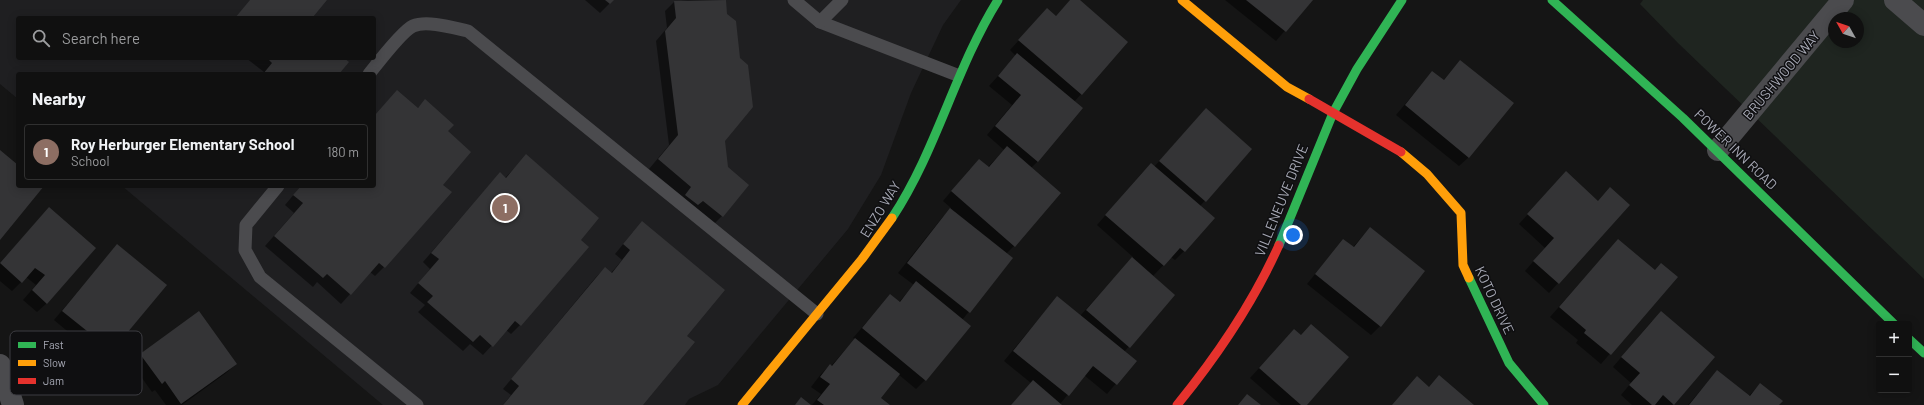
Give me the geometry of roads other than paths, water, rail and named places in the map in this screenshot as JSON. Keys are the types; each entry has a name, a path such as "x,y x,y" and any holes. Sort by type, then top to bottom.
{"street":[{"name":"ENZO WAY","path":"742,405 871,249 896,212 918,173 957,75 990,12 998,0"},
{"name":"KOTO DRIVE","path":"1182,0 1287,87 1401,152 1427,174 1461,213 1463,265 1509,363 1544,405"},
{"name":"VILLENEUVE DRIVE","path":"1177,405 1197,381 1226,341 1264,277 1294,209 1333,113 1358,65 1402,0"},
{"name":"POWER INN ROAD","path":"1552,0 1616,54 1718,150 1891,321"},
{"name":"BRUSHWOOD WAY","path":"1718,150 1843,0"},
{"path":"1894,0 1924,25"},
{"path":"1912,341 1924,352"},
{"path":"0,365 10,394"},
{"path":"10,395 14,405"}],"lane":[{"path":"794,0 820,22 957,75"},
{"path":"820,22 842,0"},
{"path":"371,72 388,50 413,26 437,24 468,31 817,314"},
{"path":"276,188 246,225 245,250 260,277 417,405"}],"place":[{"name":"Roy Herburger Elementary School","path":"505,208"}]}
